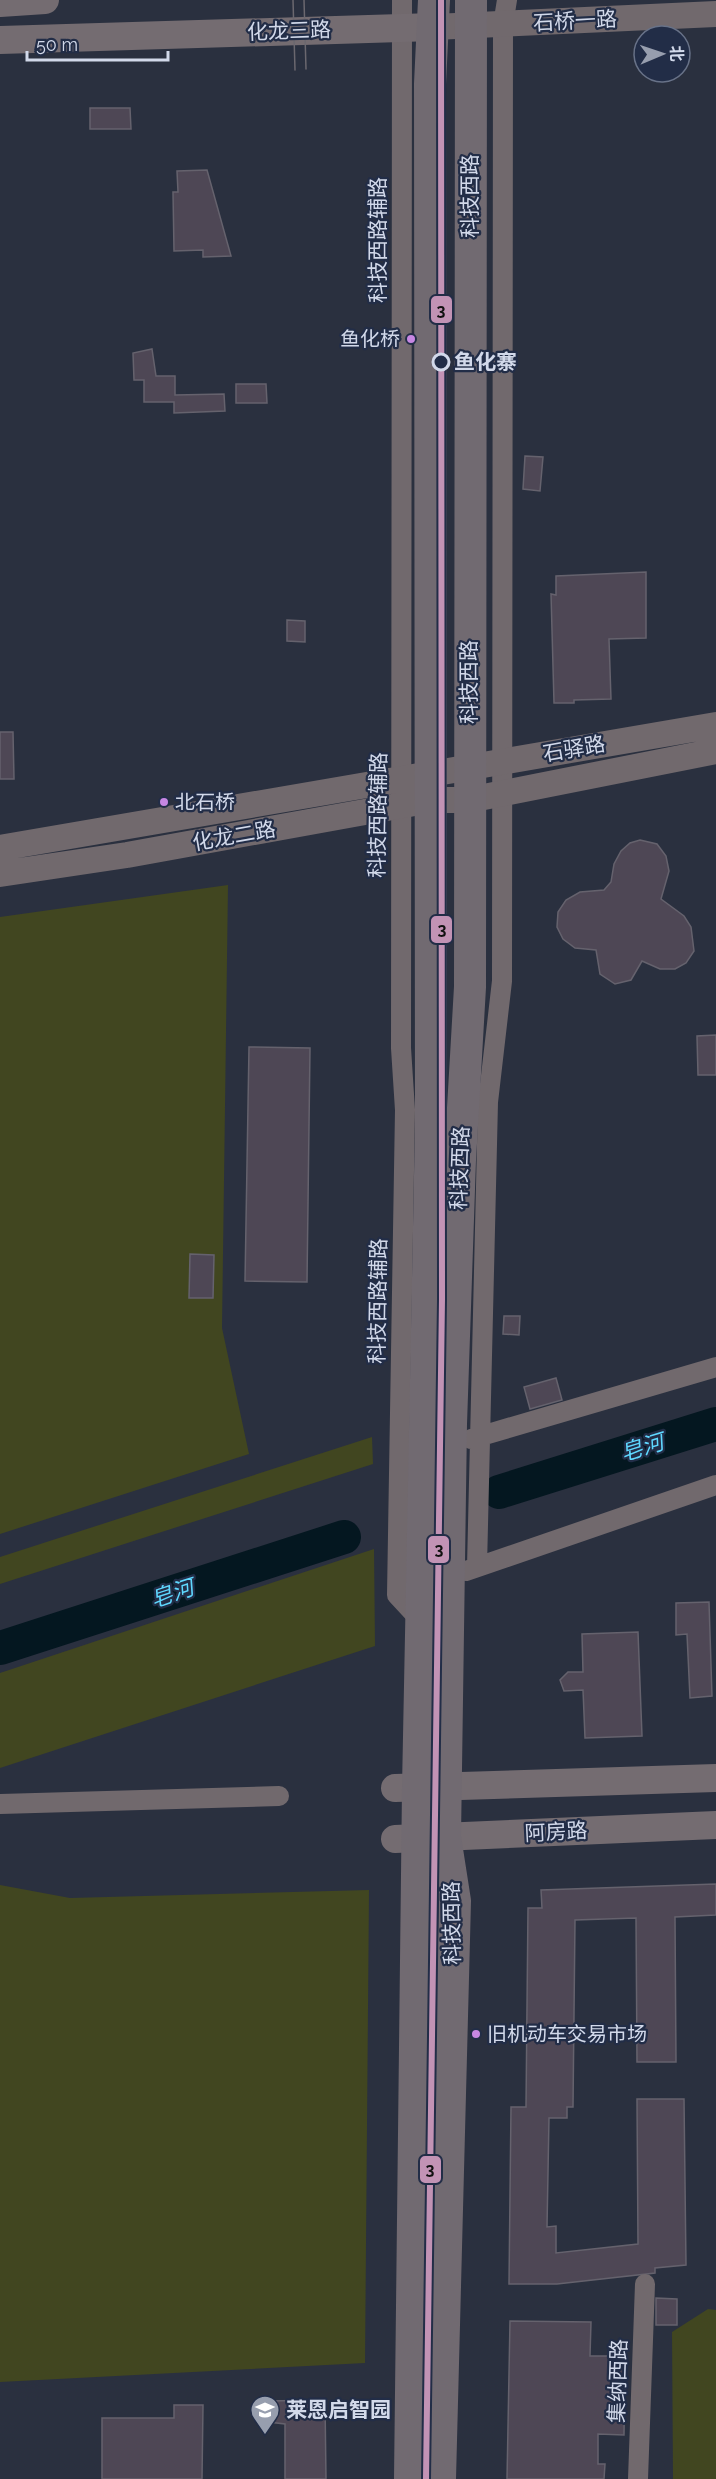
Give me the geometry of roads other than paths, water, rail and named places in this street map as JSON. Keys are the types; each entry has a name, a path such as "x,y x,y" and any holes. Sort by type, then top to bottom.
{"main road":[{"path":"0,3 45,0"},
{"name":"科技西路","path":"420,1788 464,1572 451,1444 460,1161 470,987 468,768 471,12"},
{"name":"化龙三路","path":"0,40 402,14 434,14"},
{"name":"科技西路","path":"411,2479 431,1132 429,1013 417,789 430,84 434,14"},
{"path":"420,1788 716,1778"},
{"name":"阿房路","path":"419,1838 716,1825"},
{"name":"科技西路","path":"419,1838 455,1901 440,2479"}],"street":[{"name":"石桥一路","path":"434,14 471,12 716,14"},
{"path":"505,12 502,981 488,1102 481,1436 464,1572 716,1485"},
{"name":"科技西路辅路","path":"402,14 417,789"},
{"name":"石驿路","path":"417,789 468,768 716,725"},
{"name":"石驿路","path":"469,800 716,751"},
{"name":"化龙二路","path":"0,874 127,855 417,789"},
{"name":"化龙二路","path":"0,848 417,789 469,800"},
{"path":"451,1444 716,1367"},
{"path":"0,1804 279,1796"},
{"name":"集纳西路","path":"638,2479 645,2284"}],"waterway":[{"name":"皂河","path":"499,1492 716,1424"},
{"name":"皂河","path":"0,1648 344,1537"}],"tram line":[{"path":"293,0 295,70"},
{"path":"304,0 306,69"}],"place":[{"name":"鱼化桥","path":"411,339"},
{"name":"鱼化寨","path":"441,362"},
{"name":"北石桥","path":"164,802"},
{"name":"旧机动车交易市场","path":"476,2034"},
{"name":"莱恩启智园","path":"265,2436"}]}
